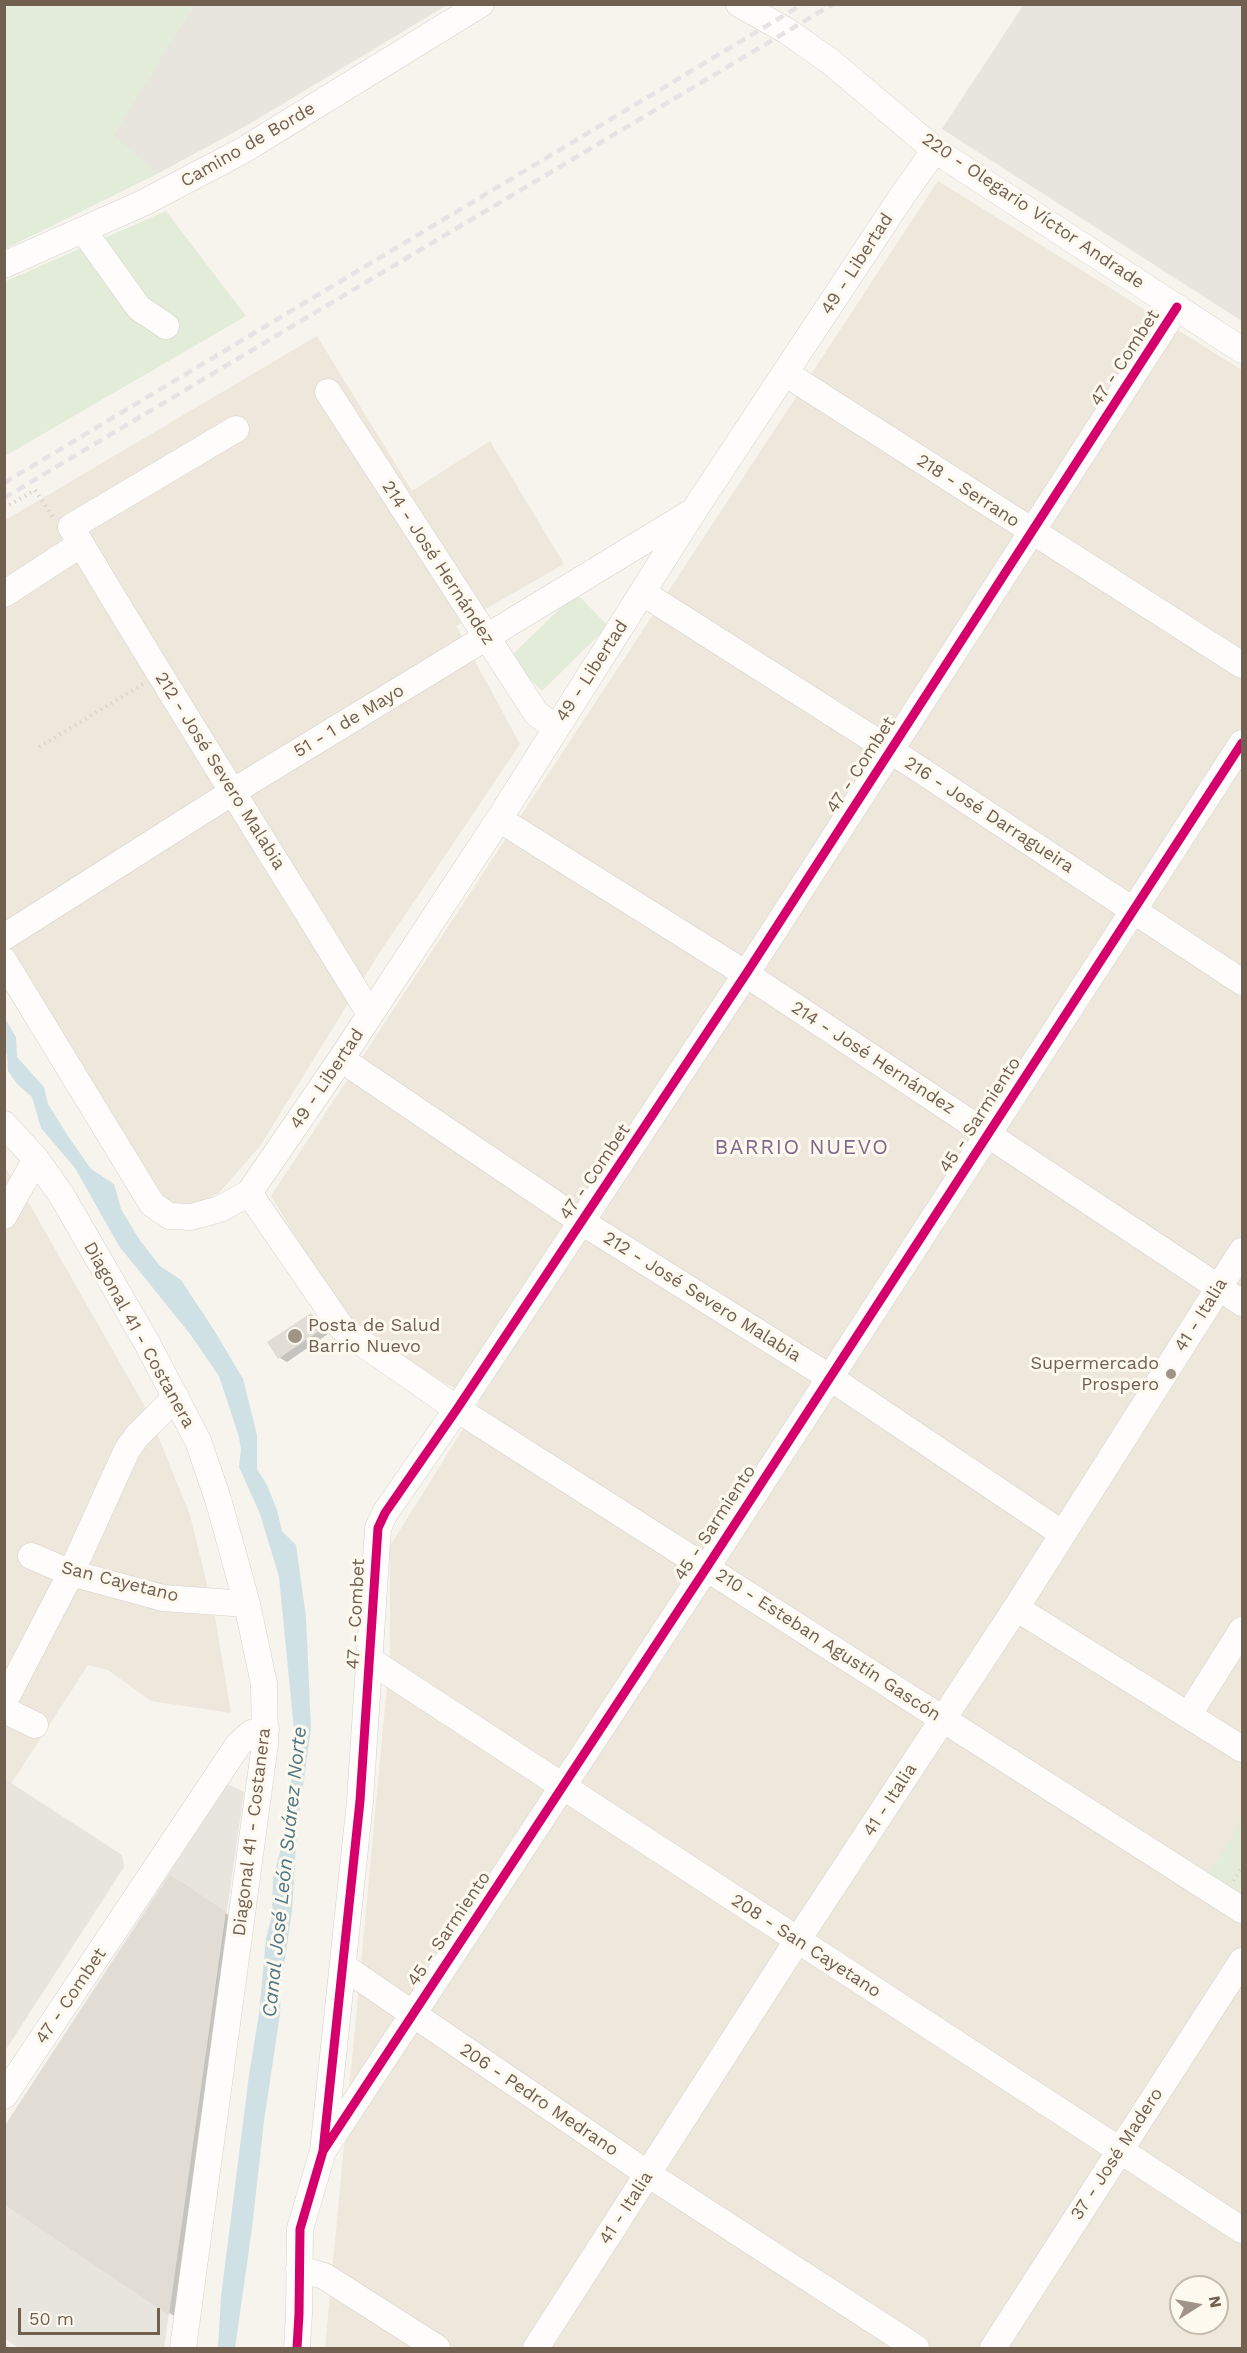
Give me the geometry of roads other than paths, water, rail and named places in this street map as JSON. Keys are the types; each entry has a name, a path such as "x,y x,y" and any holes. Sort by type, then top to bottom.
{"street":[{"name":"Camino de Borde","path":"4,265 143,203 242,152 481,4"},
{"name":"220 - Olegario Víctor Andrade","path":"739,4 788,31 831,62 935,150 1242,350"},
{"name":"49 - Libertad","path":"249,1193 341,1059 499,819 695,509 902,196 935,150"},
{"path":"82,230 139,308 166,326"},
{"name":"47 - Combet","path":"323,2151 360,1802 378,1528 384,1513 457,1409 746,974 1177,307"},
{"name":"218 - Serrano","path":"785,374 1242,665"},
{"name":"214 - José Hernández","path":"328,392 536,713 555,728"},
{"path":"4,594 76,536 236,429"},
{"name":"51 - 1 de Mayo","path":"4,936 234,791 487,639 695,509"},
{"name":"212 - José Severo Malabia","path":"76,536 159,675 234,791 370,1014"},
{"name":"216 - José Darragueira","path":"643,593 890,750 1242,982"},
{"name":"45 - Sarmiento","path":"297,2349 300,2229 323,2151 563,1788 1242,743"},
{"name":"214 - José Hernández","path":"499,819 746,974 1242,1303"},
{"path":"4,961 152,1204 169,1216 191,1217 220,1209 249,1193"},
{"name":"212 - José Severo Malabia","path":"341,1059 582,1222 829,1377 1063,1533"},
{"name":"Diagonal 41 - Costanera","path":"4,1124 36,1159 62,1196 147,1343 198,1441 218,1499 247,1604 264,1684 266,1728 183,2349"},
{"path":"4,1216 36,1159"},
{"name":"210 - Esteban Agustín Gascón","path":"249,1193 342,1329 457,1409 1242,1910"},
{"name":"41 - Italia","path":"536,2349 797,1941 1016,1608 1242,1251"},
{"path":"4,1702 71,1573 127,1450 176,1397"},
{"name":"San Cayetano","path":"31,1556 71,1573 163,1598 247,1604"},
{"path":"1016,1608 1242,1749"},
{"path":"1189,1714 1242,1630"},
{"name":"208 - San Cayetano","path":"370,1661 1242,2230"},
{"path":"4,1710 35,1725"},
{"name":"47 - Combet","path":"4,2096 237,1745 251,1732 266,1728"},
{"name":"37 - José Madero","path":"993,2349 1242,1961"},
{"name":"206 - Pedro Medrano","path":"344,1967 648,2174 916,2349"},
{"path":"299,2269 324,2276 437,2349"}],"water":[{"name":"Canal José León Suárez Norte","path":"4,1017 16,1037 17,1057 44,1087 48,1104 68,1136 91,1169 114,1184 121,1209 139,1239 160,1266 181,1280 243,1379 257,1435 257,1469 267,1485 282,1531 296,1545 306,1617 311,1729 297,1829 292,1911 281,1986 280,2014 235,2348 218,2348 221,2297 259,2014 266,1939 272,1915 273,1878 280,1852 296,1750 279,1577 260,1514 239,1467 241,1450 239,1437 219,1376 190,1334 119,1246 75,1168 41,1128 32,1097 17,1084 8,1071"}],"railway":[{"path":"4,483 803,4"},
{"path":"4,498 833,4"}],"place":[{"name":"Posta de Salud Barrio Nuevo","path":"295,1336"},
{"name":"Supermercado Prospero","path":"1171,1374"}],"district":[{"name":"BARRIO NUEVO","path":"802,1148"}]}
